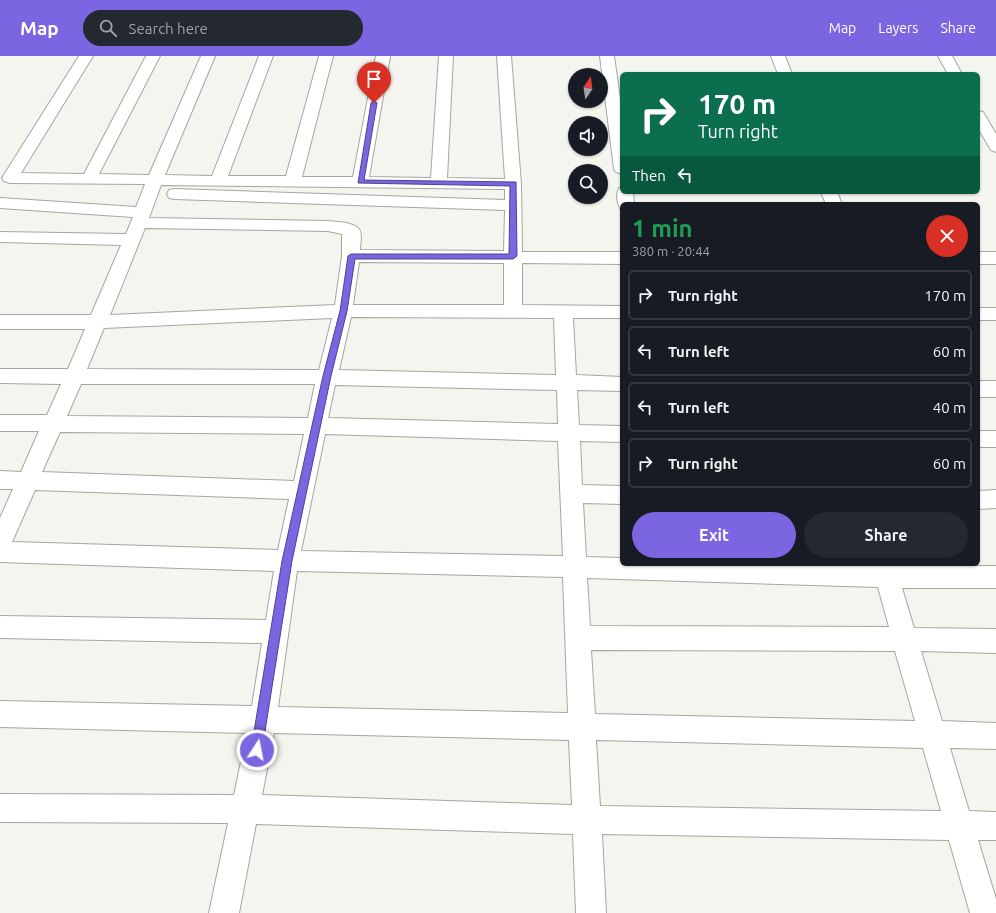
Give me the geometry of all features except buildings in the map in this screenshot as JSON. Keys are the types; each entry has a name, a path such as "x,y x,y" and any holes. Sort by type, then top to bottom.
{"street":[{"path":"86,56 10,178 89,179 152,187 513,205"},
{"path":"89,179 153,56"},
{"path":"0,543 74,377 141,218 152,187 208,56"},
{"path":"218,180 266,56"},
{"path":"293,181 326,56"},
{"path":"360,182 383,56"},
{"path":"439,183 446,56"},
{"path":"504,56 513,184 513,311"},
{"path":"607,56 620,154"},
{"path":"778,56 784,72"},
{"path":"945,56 954,72"},
{"path":"980,119 996,147"},
{"path":"152,187 218,180 513,184"},
{"path":"0,203 141,218 337,227 347,229 352,232 351,256 343,311 327,376 287,561 263,720 224,913"},
{"path":"0,237 131,240"},
{"path":"351,256 620,258"},
{"path":"980,258 996,258"},
{"path":"0,322 97,322 343,311 620,312"},
{"path":"563,312 591,913"},
{"path":"980,314 996,314"},
{"path":"0,376 327,376 620,384"},
{"path":"980,389 996,389"},
{"path":"0,423 317,426 568,434 620,434"},
{"path":"980,439 996,440"},
{"path":"0,480 302,490"},
{"path":"571,494 620,495"},
{"path":"980,500 996,499"},
{"path":"0,552 287,561 885,571 996,577"},
{"path":"885,571 985,913"},
{"path":"0,627 276,632"},
{"path":"578,638 905,639 996,641"},
{"path":"0,714 996,736"},
{"path":"0,808 245,809 587,820 960,827 996,826"}],"route":[{"path":"257,750 263,720 287,561 327,376 343,311 351,256 513,256 513,184 360,182 374,103"}]}
